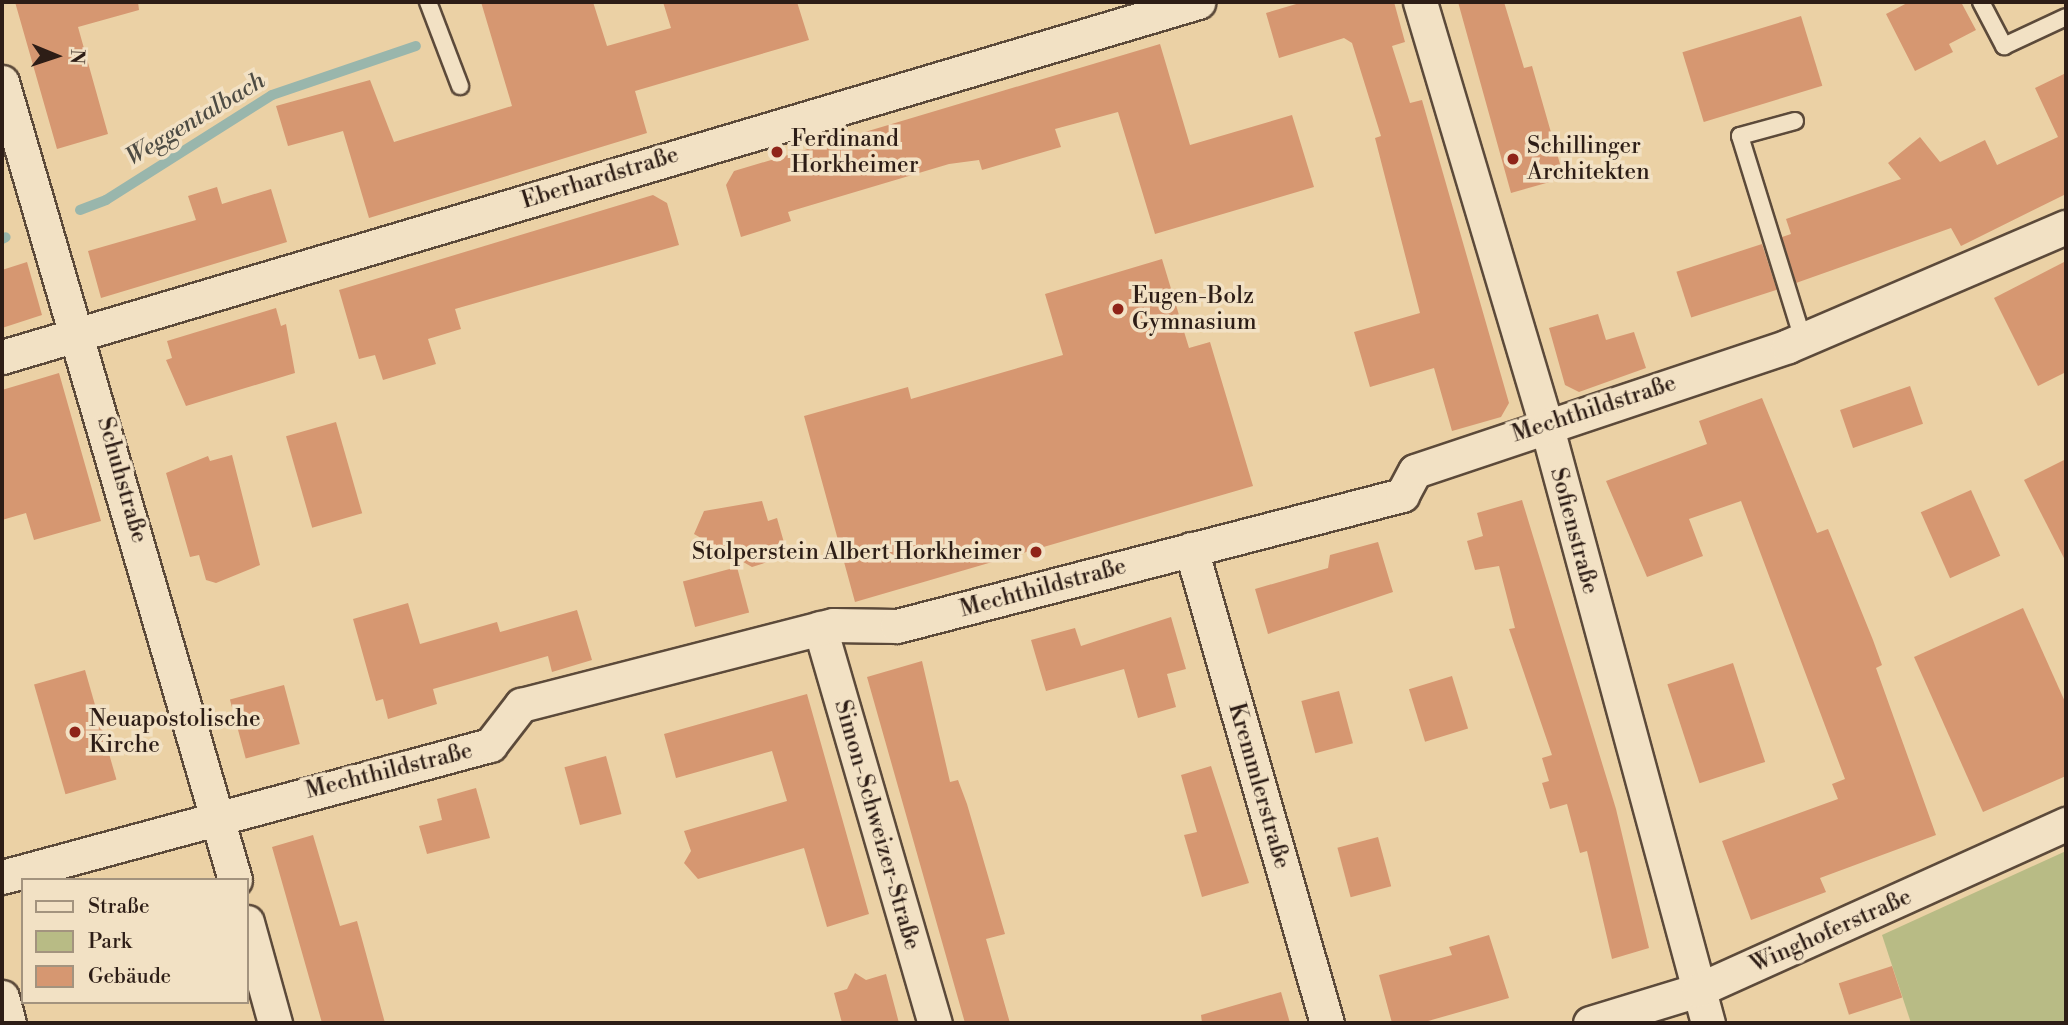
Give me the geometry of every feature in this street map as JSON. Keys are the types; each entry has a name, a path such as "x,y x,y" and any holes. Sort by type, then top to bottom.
{"street":[{"name":"Eberhardstraße","path":"2,357 1198,2"},
{"name":"Sofienstraße","path":"1420,2 1546,424 1708,1023"},
{"name":"Schuhstraße","path":"2,82 80,333 234,878"},
{"name":"Mechthildstraße","path":"2,877 217,815 490,745 521,705 820,628 858,622 897,626 1402,495 1415,471 1546,424 1802,340 2066,227"},
{"name":"Kremmlerstraße","path":"1191,549 1327,1023"},
{"name":"Simon-Schweizer-Straße","path":"820,628 934,1023"},
{"name":"Winghoferstraße","path":"1590,1023 1698,990 2066,824"},
{"path":"248,926 275,1023"},
{"path":"2,997 9,1023"}],"lane":[{"path":"428,2 460,86"},
{"path":"1981,2 2004,46 2066,17"},
{"path":"1794,121 1740,136 1802,340"}],"green space":[{"path":"2066,851 2066,1023 1911,1023 1882,935"}],"building":[{"path":"15,2 138,2 139,10 78,27 108,134 57,149"},
{"path":"481,2 593,2 607,46 671,28 663,2 797,2 809,40 635,91 647,133 369,218 343,131 288,146 276,106 370,80 394,142 512,106"},
{"path":"1303,2 1394,2 1405,42 1392,46 1410,103 1422,100 1509,403 1501,417 1452,431 1434,368 1370,387 1354,332 1420,313 1375,138 1381,136 1352,43 1344,38 1279,58 1266,13"},
{"path":"1458,2 1504,2 1524,68 1532,66 1564,178 1511,193"},
{"path":"1909,2 1961,2 1976,30 1949,44 1953,52 1915,71 1886,14"},
{"path":"1801,16 1822,86 1704,122 1682,52"},
{"path":"1160,44 1190,145 1292,115 1314,187 1155,234 1118,112 1055,129 1061,147 982,170 979,160 949,164 788,212 791,221 741,237 726,185 734,171"},
{"path":"2066,73 2066,194 1961,246 1951,228 1796,283 1782,237 1791,234 1786,219 1901,179 1888,163 1920,137 1940,162 1985,140 1997,165 2058,137 2035,88"},
{"path":"217,187 222,204 271,189 287,242 101,298 88,251 196,220 188,196"},
{"path":"653,195 667,203 679,245 455,309 461,329 428,339 436,364 383,380 375,355 359,359 339,290"},
{"path":"1762,244 1777,290 1691,317 1676,272"},
{"path":"1162,259 1189,348 1210,342 1253,486 855,602 804,416 908,387 911,399 1063,355 1045,294"},
{"path":"2066,261 2066,372 2038,386 1994,298"},
{"path":"27,262 42,315 2,328 2,270"},
{"path":"276,308 281,326 286,324 295,373 186,406 166,360 172,358 167,341"},
{"path":"1598,314 1606,340 1634,332 1646,368 1579,392 1565,385 1549,328"},
{"path":"59,373 101,521 34,540 26,513 2,520 2,390"},
{"path":"1910,386 1923,424 1853,448 1840,410"},
{"path":"1762,398 1817,533 1828,529 1873,640 1882,665 1876,668 1936,835 1820,878 1826,892 1751,920 1722,841 1838,799 1832,784 1845,779 1741,501 1689,519 1703,556 1647,577 1606,481 1707,444 1699,421"},
{"path":"336,422 362,513 312,528 286,436"},
{"path":"232,455 260,565 216,583 206,580 199,555 190,557 166,473 208,456 210,461"},
{"path":"2066,459 2066,562 2024,480"},
{"path":"1971,490 2000,556 1950,578 1921,512"},
{"path":"1522,500 1616,809 1649,948 1612,959 1587,851 1580,853 1567,804 1550,809 1542,783 1549,781 1542,758 1552,755 1509,629 1515,628 1499,566 1475,570 1467,541 1483,536 1477,513"},
{"path":"762,501 768,521 777,518 785,546 768,550 771,561 752,567 694,534 704,511"},
{"path":"1378,542 1393,592 1268,634 1255,589 1328,568 1330,555"},
{"path":"737,567 749,612 695,627 683,581"},
{"path":"408,603 420,644 497,622 500,632 577,610 592,660 552,672 548,656 433,689 437,704 388,719 383,699 376,701 353,619"},
{"path":"2023,608 2066,704 2066,776 1983,812 1914,657"},
{"path":"1171,617 1186,669 1167,674 1176,707 1138,718 1124,669 1046,691 1031,640 1075,628 1081,646"},
{"path":"922,661 950,782 958,780 967,804 1005,934 986,939 1010,1023 965,1023 867,677"},
{"path":"1733,663 1765,762 1700,783 1667,684"},
{"name":"Neuapostolische Kirche","path":"85,670 116,780 65,794 34,685"},
{"path":"1452,676 1468,729 1425,742 1409,689"},
{"path":"284,685 300,744 246,758 230,699"},
{"path":"1339,691 1353,743 1315,753 1301,701"},
{"path":"807,694 869,914 827,927 804,848 698,879 684,863 691,851 684,831 787,801 772,751 676,778 664,734"},
{"path":"606,756 622,814 580,825 564,767"},
{"path":"1211,766 1249,883 1202,897 1184,835 1197,832 1181,775"},
{"path":"476,788 490,838 427,854 419,826 442,820 437,799"},
{"path":"313,835 340,926 357,921 385,1023 322,1023 272,847"},
{"path":"1378,837 1391,886 1351,897 1337,848"},
{"path":"1489,935 1509,998 1421,1023 1392,1023 1379,975 1452,955 1449,947"},
{"path":"1892,966 1902,997 1849,1015 1839,983"},
{"path":"855,973 866,980 886,974 899,1023 842,1023 834,993 847,989"},
{"path":"1281,992 1290,1023 1202,1023 1201,1015"}],"waterway":[{"name":"Weggentalbach","path":"80,210 106,200 272,95 416,46"},
{"name":"Weggentalbach","path":"2,239 6,237"}],"place":[{"name":"Ferdinand Horkheimer","path":"777,152"},
{"name":"Schillinger Architekten","path":"1513,159"},
{"name":"Eugen-Bolz Gymnasium","path":"1118,309"},
{"name":"Stolperstein Albert Horkheimer","path":"1036,552"},
{"name":"Neuapostolische Kirche","path":"75,732"}]}
